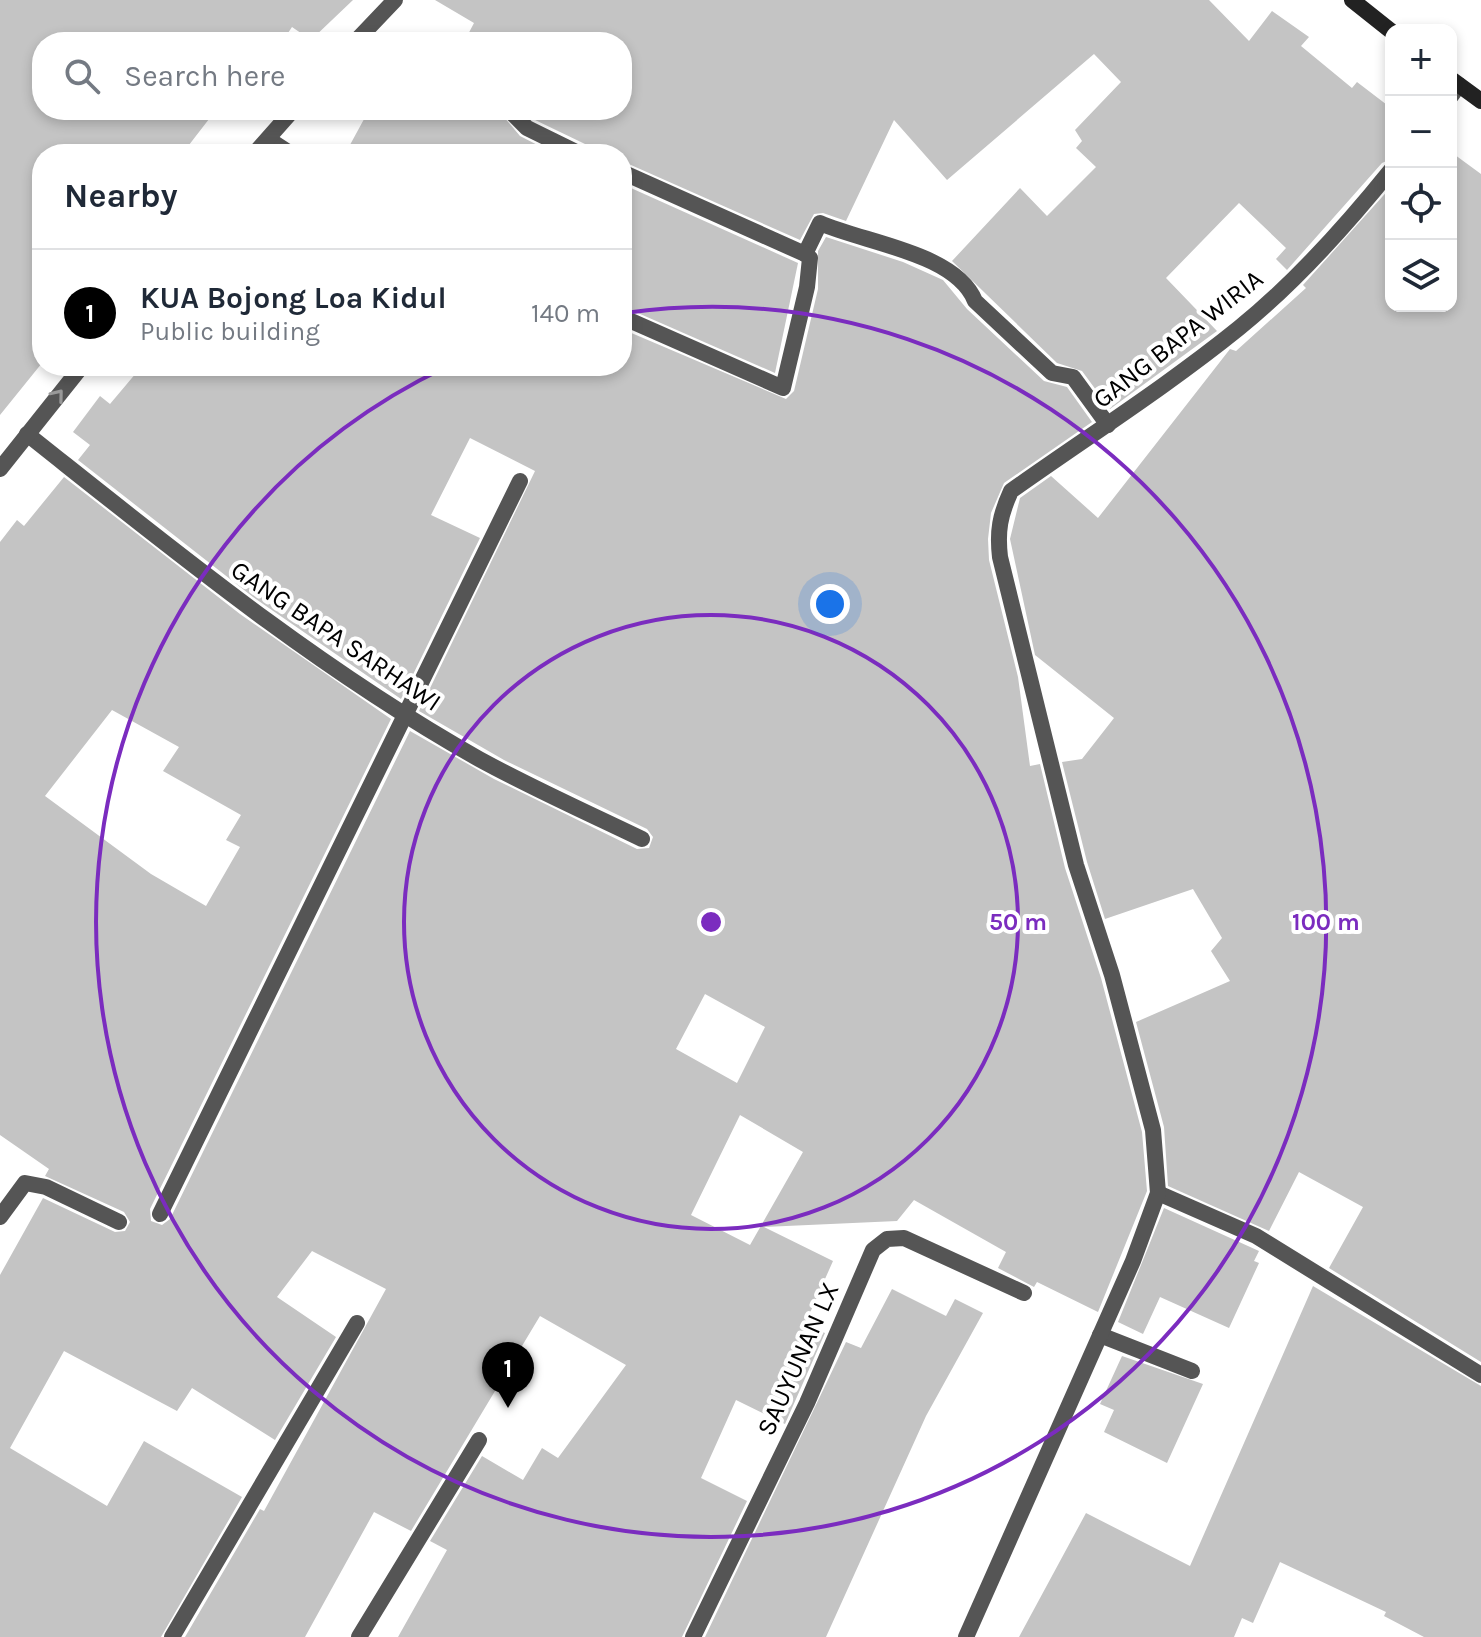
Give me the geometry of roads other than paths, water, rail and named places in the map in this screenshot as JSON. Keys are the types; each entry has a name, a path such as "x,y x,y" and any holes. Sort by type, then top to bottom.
{"main road":[{"path":"1352,0 1385,26"},
{"path":"1457,88 1481,101"}],"street":[{"path":"365,32 395,0"},
{"path":"263,144 284,120"},
{"path":"519,120 527,128 560,144"},
{"path":"268,139 276,144"},
{"path":"632,176 810,258 807,287 783,388 632,321"},
{"name":"GANG BAPA WIRIA","path":"1158,1193 1153,1130 1112,975 1076,865 1000,557 997,533 1001,513 1011,491 1108,425 1242,326 1338,236 1385,177"},
{"path":"805,254 820,223 940,264 969,286 975,301 1052,373 1073,377 1108,425"},
{"path":"0,469 74,376"},
{"name":"GANG BAPA SARHAWI","path":"27,434 247,607 407,715 480,760 642,839"},
{"path":"160,1214 520,481"},
{"path":"0,1217 25,1183 46,1187 119,1222"},
{"path":"966,1637 1100,1335 1158,1193 1256,1236 1481,1375"},
{"name":"SAUYUNAN LX","path":"693,1637 807,1403 873,1250 887,1239 904,1238 1024,1293"},
{"path":"172,1637 357,1323"},
{"path":"1100,1335 1192,1371"},
{"path":"359,1637 479,1440"}],"place":[{"name":"KUA Bojong Loa Kidul","path":"508,1408"}]}
